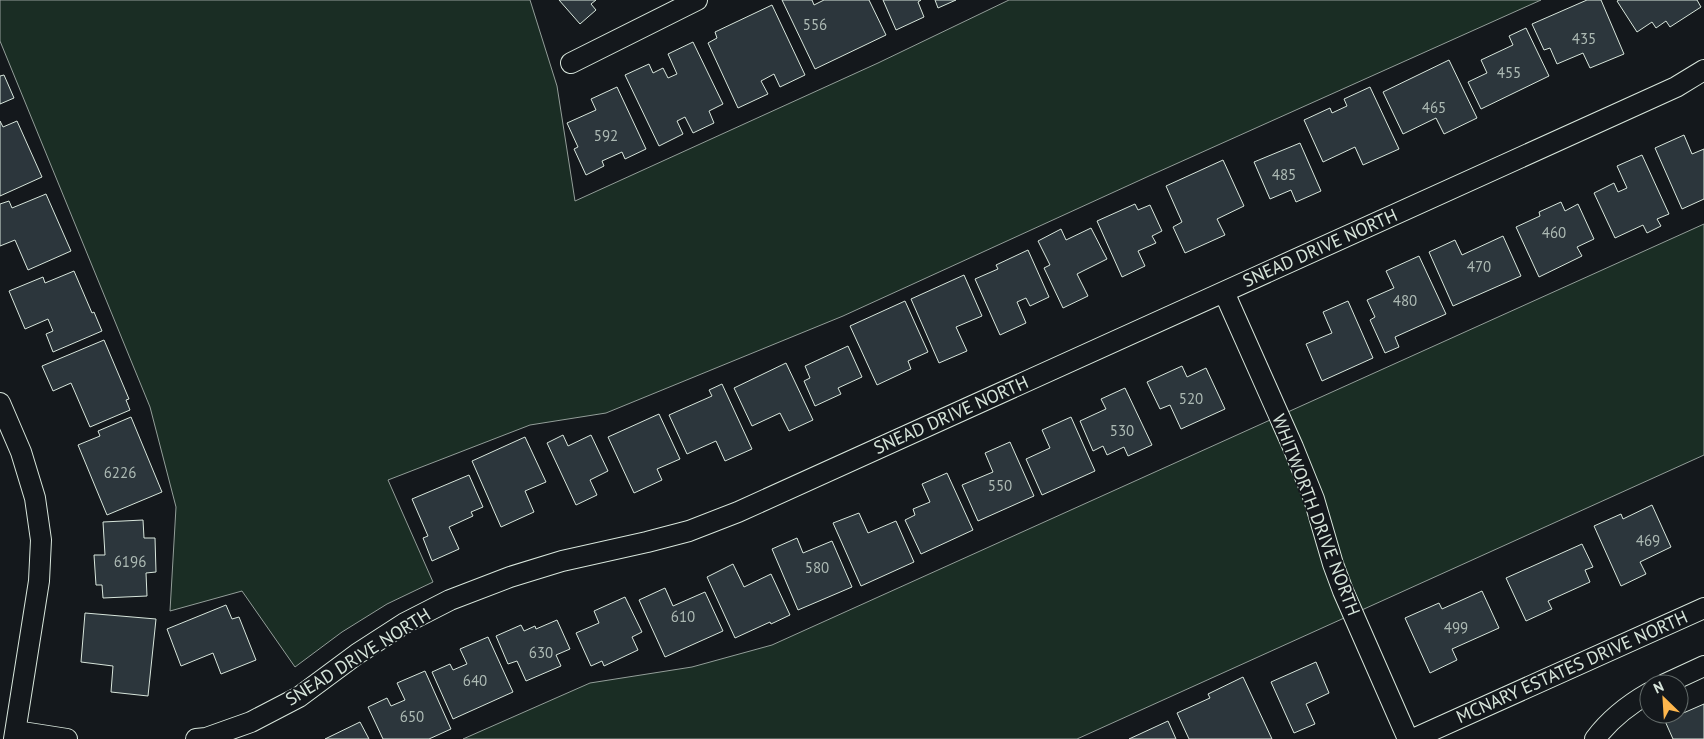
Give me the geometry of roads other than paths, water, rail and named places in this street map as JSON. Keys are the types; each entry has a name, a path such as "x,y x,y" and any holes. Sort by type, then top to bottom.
{"street":[{"path":"571,63 696,0"},
{"name":"SNEAD DRIVE NORTH","path":"196,739 206,738 251,722 299,697 357,654 405,623 450,600 510,576 562,561 689,531 730,515 1676,87 1704,70"},
{"name":"WHITWORTH DRIVE NORTH","path":"1224,292 1294,447 1314,499 1343,591 1408,739"},
{"path":"0,403 21,452 35,498 41,540 39,580 15,735 67,739"},
{"name":"MCNARY ESTATES DRIVE NORTH","path":"1413,739 1704,608"},
{"path":"1687,674 1704,666"},
{"path":"1595,739 1604,727 1631,703 1639,699"}]}
